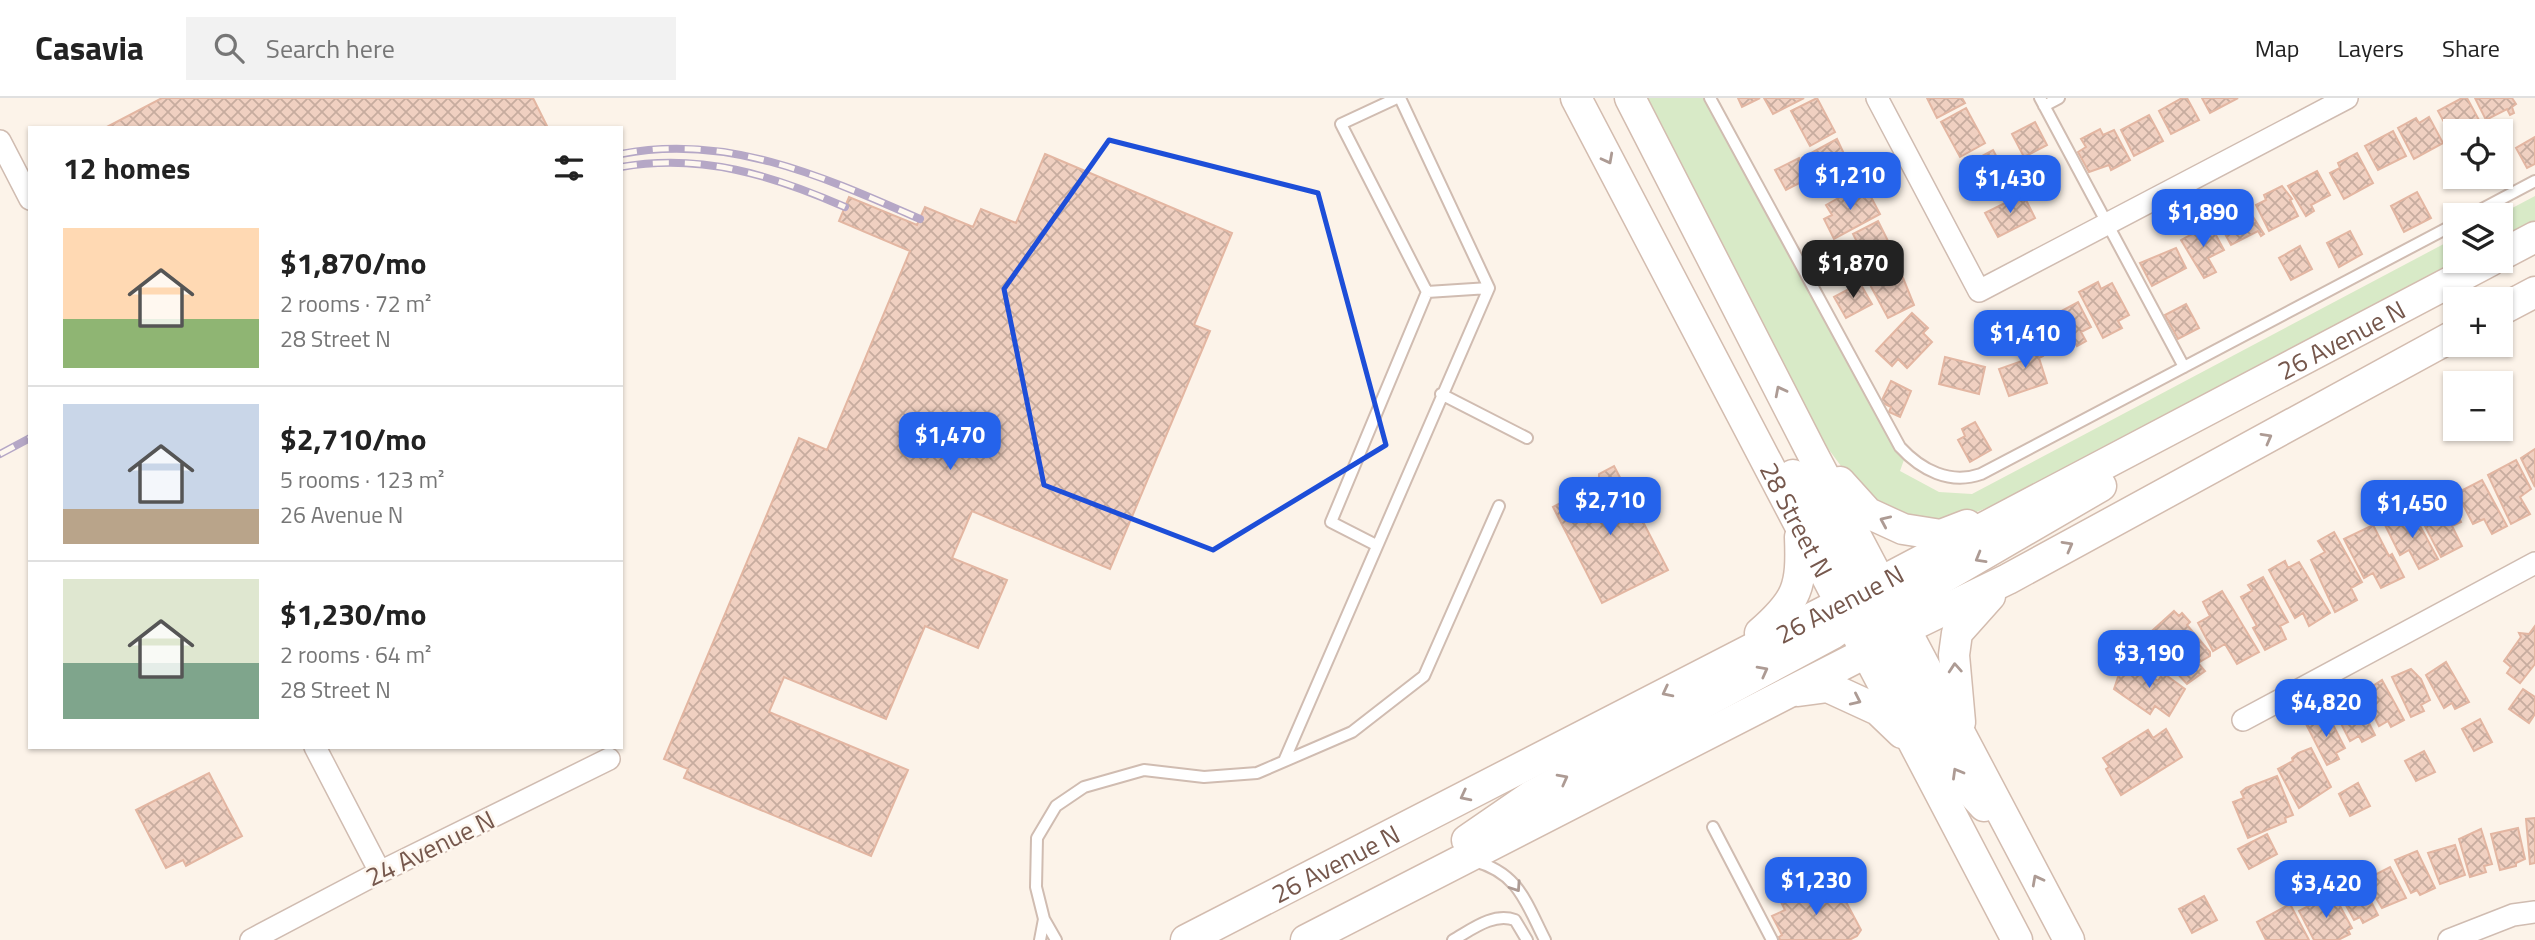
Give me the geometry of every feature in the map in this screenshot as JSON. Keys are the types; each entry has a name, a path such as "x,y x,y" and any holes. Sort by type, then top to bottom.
{"main road":[{"name":"28 Street N","path":"1576,98 1800,529 1872,617 1962,736 2069,940"},
{"name":"28 Street N","path":"1629,98 1811,451 1872,617 1915,745 2017,940"},
{"path":"2513,249 2535,237"},
{"name":"26 Avenue N","path":"1306,940 1791,692 1872,617 2043,497 2467,273"},
{"path":"2513,304 2535,292"},
{"path":"1698,332 1783,457 1963,783 2017,843"},
{"name":"26 Avenue N","path":"1186,940 1728,661 2008,579 2443,342"},
{"path":"1363,911 1531,796 1872,617 2051,517 2288,368"},
{"path":"1811,451 1868,513 1903,529 1941,534 2043,497"},
{"path":"1728,661 1787,609 1801,575 1800,529"},
{"path":"1962,736 1954,655 1957,633 1973,611 2008,579"},
{"path":"1791,692 1828,687 1878,710 1915,745"},
{"path":"1227,940 1398,830"}],"street":[{"path":"1877,98 1979,291 2347,98"},
{"path":"0,141 28,195"},
{"path":"2243,720 2535,563"},
{"path":"316,749 380,872"},
{"name":"24 Avenue N","path":"251,940 380,872 609,759"},
{"path":"2449,940 2513,915 2535,912"}],"lane":[{"path":"1284,761 1489,288 1398,98 1341,124 1427,292 1331,522 1376,545"},
{"path":"1710,98 1900,447 1925,468 1960,480 1981,474 2443,230"},
{"path":"2059,98 2042,102 2184,367"},
{"path":"2494,203 2535,181"},
{"path":"1427,292 1489,288"},
{"path":"1441,394 1527,438"},
{"path":"1056,940 1044,919 1036,887 1037,838 1056,806 1084,787 1144,770 1204,778 1256,773 1352,732 1424,676 1499,506"},
{"path":"1713,827 1772,940"},
{"path":"1465,859 1509,877 1545,940"},
{"path":"1452,940 1491,919 1503,917 1515,920 1527,940"},
{"path":"1040,940 1044,919"}],"highlighted area":[{"path":"1109,140 1318,193 1386,445 1213,550 1044,485 1004,289"}],"green space":[{"path":"1644,98 1711,98 1906,454 1900,471 1939,492 1972,494 2443,244 2443,273 2466,273 2008,499 1940,527 1872,508 1824,443"},
{"path":"2535,196 2535,237 2513,249 2513,208"}],"building":[{"path":"162,98 533,98 547,126 109,126"},
{"path":"1738,98 1760,98 1742,107"},
{"path":"1764,98 1804,98 1773,114"},
{"path":"1817,98 1835,132 1810,146 1791,111"},
{"path":"1927,98 1962,98 1965,103 1937,118"},
{"path":"2182,98 2187,98 2199,120 2171,134 2159,111"},
{"path":"2202,98 2238,98 2210,113"},
{"path":"2467,98 2478,119 2443,120 2438,111"},
{"path":"2475,98 2512,98 2516,104 2512,107 2514,113 2510,115 2507,109 2486,119"},
{"path":"1966,108 1985,143 1960,157 1941,122"},
{"path":"2149,115 2163,141 2134,156 2121,130"},
{"path":"2429,117 2443,143 2414,159 2398,128 2416,118 2419,123"},
{"path":"2035,122 2047,145 2024,157 2012,134"},
{"path":"2100,129 2103,135 2114,130 2130,160 2111,170 2109,165 2089,172 2078,152 2086,147 2081,139"},
{"path":"2393,131 2406,156 2378,170 2365,146"},
{"path":"2535,137 2535,164 2527,168 2516,148"},
{"path":"1837,139 1854,175 1832,187 1828,179 1816,185 1802,158"},
{"path":"1993,150 2011,184 1983,199 1973,182 1979,178 1971,162"},
{"path":"2357,153 2373,183 2344,199 2330,173 2340,168 2338,163"},
{"path":"1045,154 1232,233 1194,325 1210,331 1110,569 972,511 952,558 1007,580 978,648 925,626 886,719 784,677 769,712 908,770 871,856 684,778 688,769 664,759 799,438 827,450 910,251 839,221 849,197 917,225 925,207 973,227 981,209 1016,223"},
{"path":"1799,158 1809,178 1786,190 1775,170"},
{"path":"2317,171 2330,195 2311,205 2314,211 2306,216 2288,186"},
{"path":"2282,186 2292,199 2290,200 2298,216 2269,231 2256,205 2266,200 2264,195"},
{"path":"1858,187 1864,198 1870,195 1880,214 1834,239 1824,219 1832,215 1826,205"},
{"path":"2417,192 2431,218 2404,232 2391,206"},
{"path":"2023,194 2035,218 1998,237 1985,213"},
{"path":"2246,206 2264,234 2261,236 2258,231 2231,245 2218,221"},
{"path":"1878,221 1897,259 1864,274 1855,256 1862,252 1853,234"},
{"path":"2210,224 2224,250 2208,258 2216,272 2204,278 2181,240"},
{"path":"2350,231 2362,254 2339,267 2327,243"},
{"path":"2300,246 2312,269 2291,280 2279,258"},
{"path":"2176,248 2186,268 2152,286 2140,263"},
{"path":"1899,268 1914,305 1888,318 1869,283"},
{"path":"2098,282 2101,289 2112,283 2129,315 2118,321 2122,328 2103,338 2079,292"},
{"path":"1860,283 1872,304 1846,318 1834,297"},
{"path":"2078,302 2091,327 2081,332 2086,341 2077,346 2075,342 2057,352 2041,322"},
{"path":"2186,304 2199,328 2178,339 2165,315"},
{"path":"1912,313 1928,328 1923,333 1932,342 1907,368 1898,359 1892,366 1876,351"},
{"path":"2037,337 2043,356 2039,358 2047,383 2009,396 1999,369 2025,360 2019,343"},
{"path":"1945,357 1985,367 1979,394 1939,384"},
{"path":"1891,381 1911,391 1900,417 1889,412 1891,407 1881,402"},
{"path":"1975,422 1991,450 1970,462 1958,440 1965,436 1962,429"},
{"path":"2535,449 2535,487 2521,458"},
{"path":"2516,460 2531,489 2520,497 2530,514 2511,524 2488,475"},
{"path":"1614,466 1668,570 1602,603 1553,507 1599,483 1599,474"},
{"path":"2482,480 2507,526 2492,534 2484,519 2473,524 2457,493"},
{"path":"2444,489 2461,522 2452,526 2462,546 2441,557 2414,505"},
{"path":"2412,511 2438,559 2419,569 2409,550 2400,555 2385,525"},
{"path":"2373,525 2389,556 2392,554 2404,577 2381,588 2373,573 2364,578 2344,539"},
{"path":"2334,532 2362,582 2351,588 2357,600 2335,612 2311,560 2325,552 2318,541"},
{"path":"2285,561 2288,568 2299,562 2330,613 2309,626 2303,613 2295,618 2269,570"},
{"path":"2263,577 2288,622 2280,626 2286,639 2265,650 2253,628 2257,626 2241,597 2252,591 2248,585"},
{"path":"2222,591 2259,652 2237,664 2225,644 2213,651 2198,623 2210,616 2203,602"},
{"path":"2174,611 2179,616 2182,613 2190,622 2187,625 2210,652 2210,656 2198,663 2205,671 2187,684 2144,638"},
{"path":"2535,626 2535,664 2520,683 2507,673 2511,667 2504,661 2521,637 2519,633 2529,634"},
{"path":"2446,662 2469,702 2455,709 2452,703 2444,708 2426,675"},
{"path":"2132,663 2158,681 2163,673 2185,689 2169,716 2155,706 2150,714 2114,689 2118,677"},
{"path":"2411,669 2421,679 2430,700 2421,705 2424,711 2411,717 2392,677"},
{"path":"2382,680 2404,720 2391,727 2388,721 2379,726 2362,693"},
{"path":"2523,689 2535,697 2535,714 2529,723 2509,709"},
{"path":"2355,695 2375,735 2362,742 2359,736 2350,741 2333,708"},
{"path":"2328,715 2345,748 2336,753 2339,759 2327,765 2306,724"},
{"path":"2480,719 2492,742 2474,751 2462,729"},
{"path":"2166,729 2182,757 2121,795 2106,769 2109,767 2103,758 2148,730 2153,738"},
{"path":"2311,748 2331,787 2299,808 2278,769 2293,761 2292,758 2298,753"},
{"path":"2424,751 2435,772 2416,781 2405,761"},
{"path":"209,773 242,836 186,866 183,860 166,868 136,810"},
{"path":"2277,776 2293,815 2285,818 2286,822 2248,838 2233,802 2244,798 2241,792 2246,788"},
{"path":"2358,783 2370,806 2350,816 2339,794"},
{"path":"2535,818 2535,863 2530,864 2526,819"},
{"path":"2518,828 2525,859 2516,863 2516,866 2500,870 2491,834"},
{"path":"2481,829 2492,864 2484,866 2486,872 2470,877 2459,839"},
{"path":"2267,834 2277,854 2249,869 2238,849"},
{"path":"2455,845 2465,875 2440,884 2428,853"},
{"path":"2417,851 2435,888 2420,895 2417,890 2411,893 2395,860"},
{"path":"2390,867 2406,898 2382,908 2365,880"},
{"path":"2360,880 2378,915 2363,923 2360,917 2354,920 2337,889"},
{"path":"1837,885 1861,930 1857,936 1849,940 1780,940 1782,935 1772,916 1785,910 1779,898 1801,887 1807,898"},
{"path":"2333,893 2352,928 2348,930 2350,934 2338,940 2314,940 2299,911"},
{"path":"2204,896 2217,920 2192,933 2179,909"},
{"path":"2290,904 2309,940 2266,940 2257,922"}],"railway":[{"path":"623,154 661,149 699,149 737,154 811,174 920,219"},
{"path":"623,167 679,163 736,170 790,185 845,207"},
{"path":"0,454 28,439"}]}
